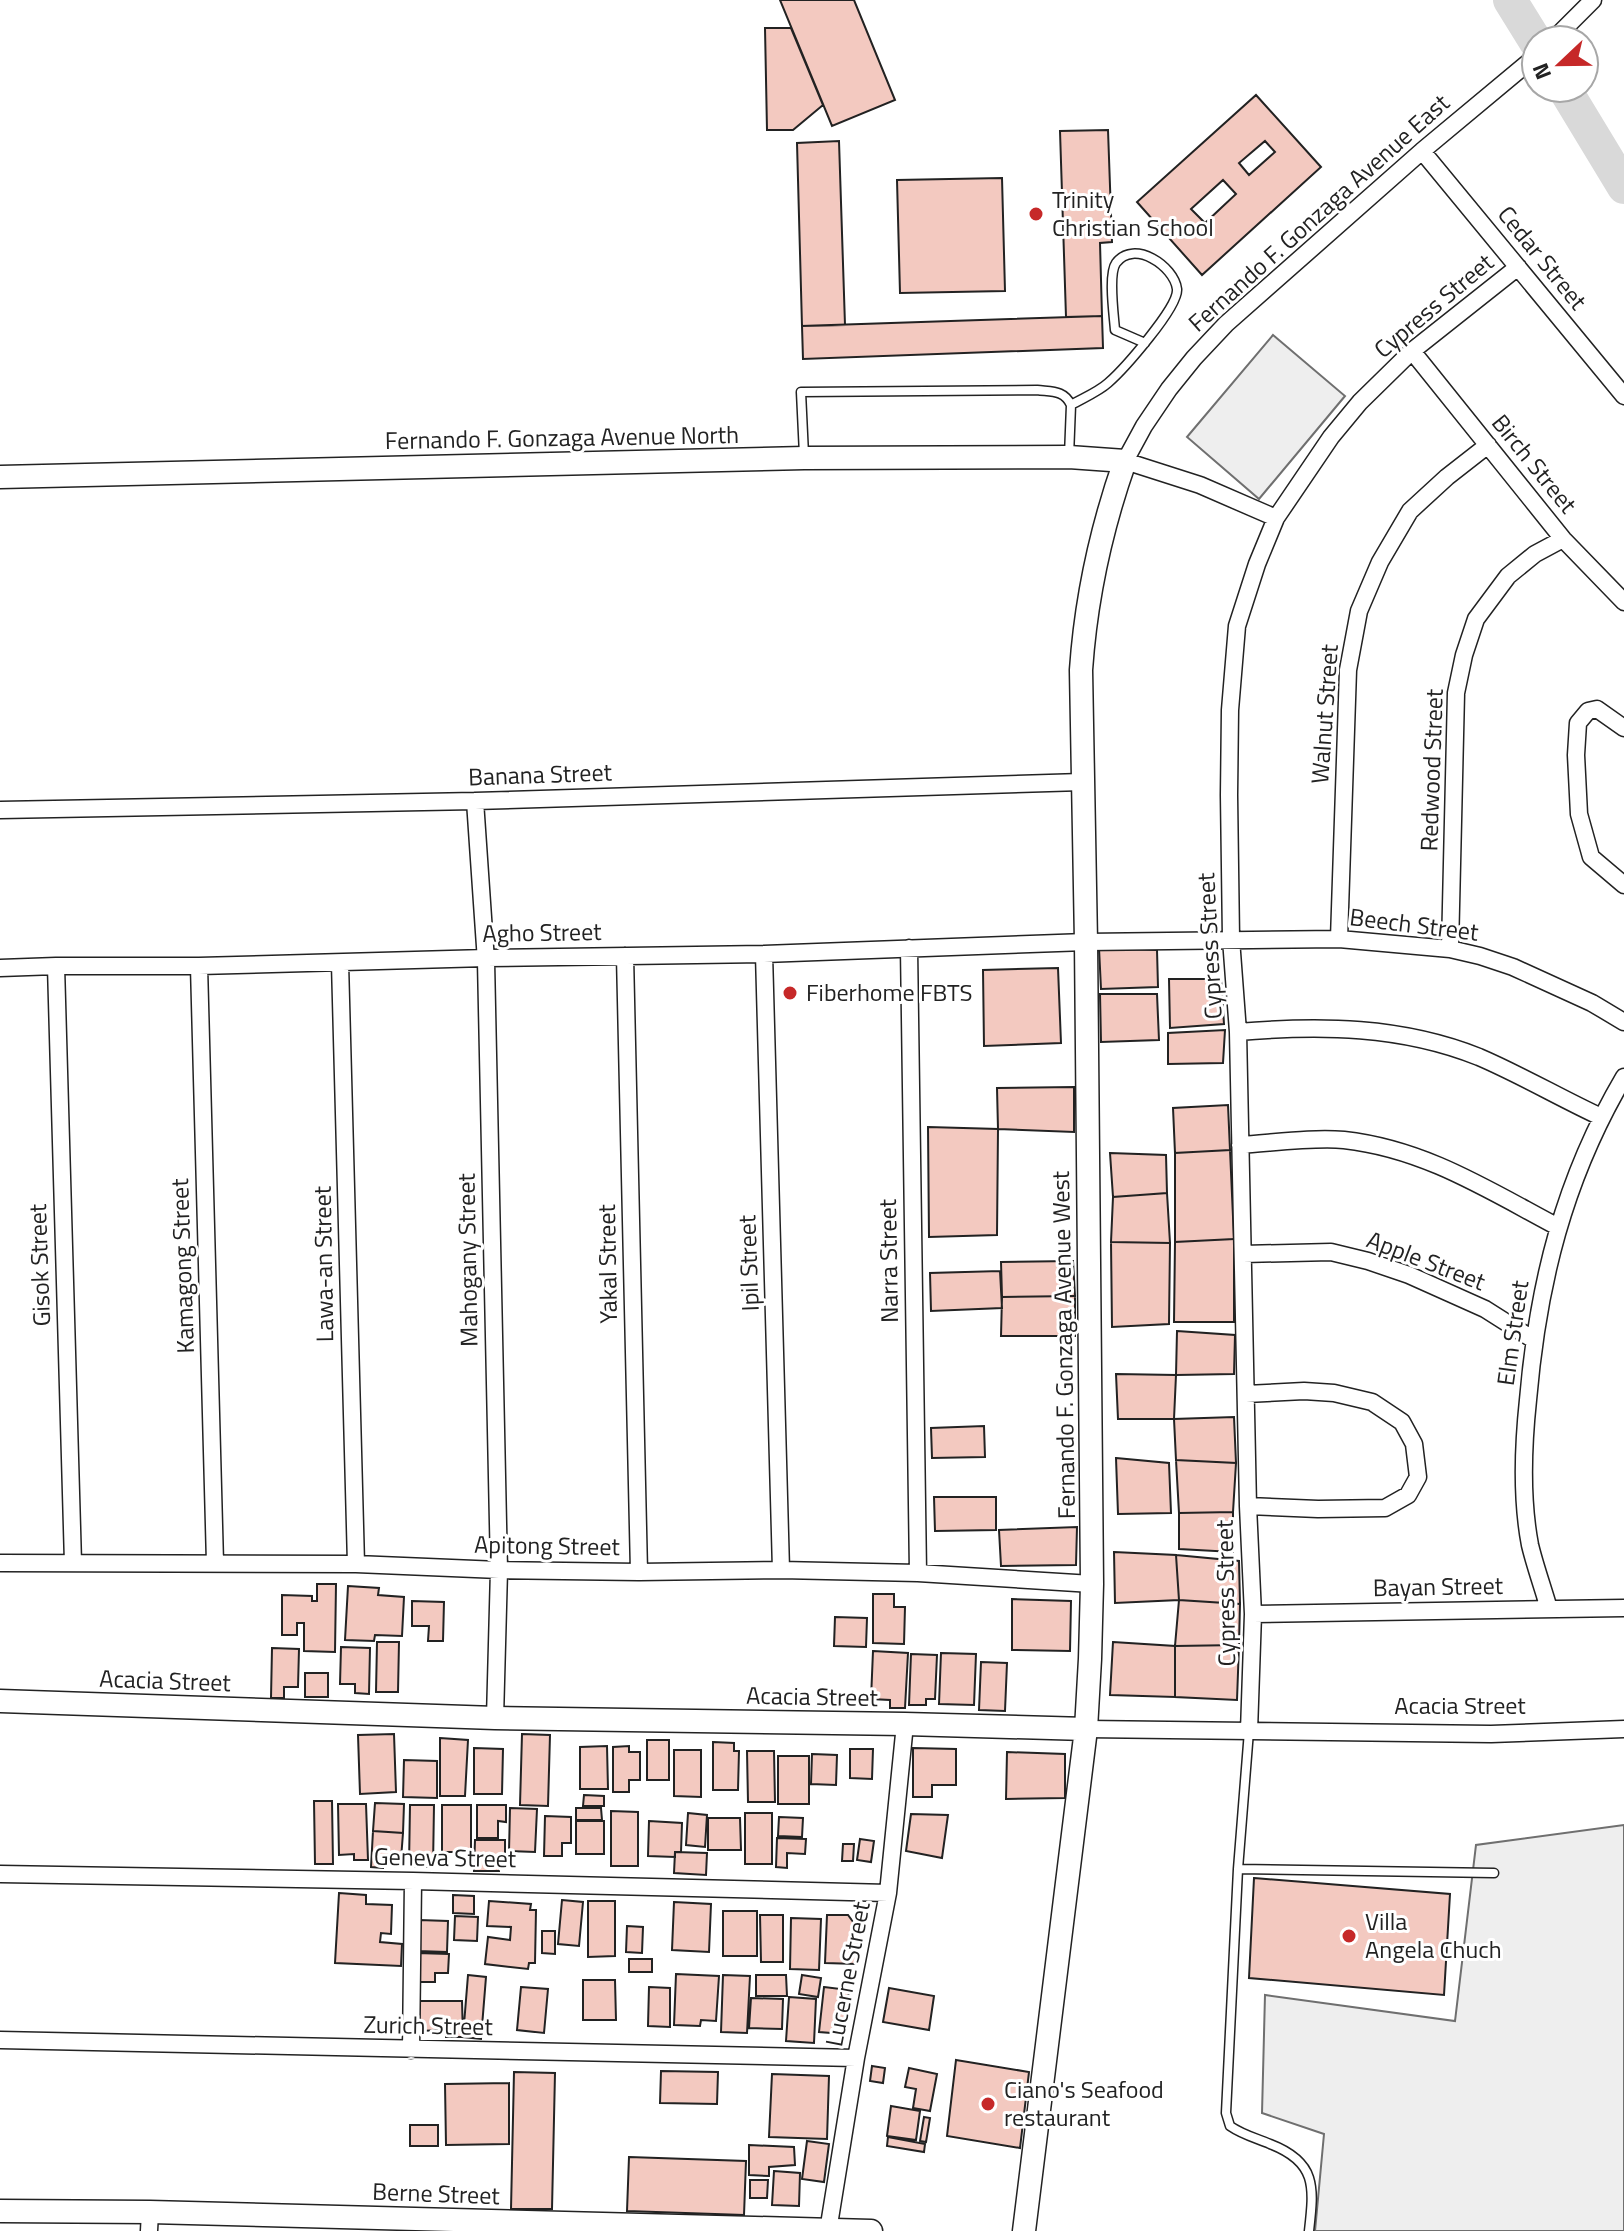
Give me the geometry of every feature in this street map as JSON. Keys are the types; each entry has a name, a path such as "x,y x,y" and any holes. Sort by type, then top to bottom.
{"street":[{"path":"1571,24 1593,0"},
{"name":"Fernando F. Gonzaga Avenue East","path":"1125,461 1144,426 1194,358 1266,288 1520,69"},
{"name":"Cedar Street","path":"1422,151 1624,396"},
{"name":"Cypress Street","path":"1249,1731 1253,1614 1238,1032 1231,939 1230,710 1237,626 1276,518 1331,437 1360,402 1412,351 1518,267"},
{"name":"Birch Street","path":"1412,351 1563,539 1624,602"},
{"name":"Walnut Street","path":"1339,939 1348,670 1359,611 1380,562 1410,511 1488,445"},
{"name":"Fernando F. Gonzaga Avenue North","path":"0,477 804,458 1069,457 1125,461"},
{"path":"1125,461 1200,485 1276,518"},
{"name":"Fernando F. Gonzaga Avenue West","path":"1024,2231 1086,1729 1092,1584 1081,670 1084,629 1097,553 1110,502 1125,461"},
{"name":"Redwood Street","path":"1450,949 1456,693 1464,655 1476,619 1508,576 1535,554 1563,539"},
{"path":"1624,728 1597,709 1588,711 1578,723 1576,755 1579,814 1591,857 1624,885"},
{"name":"Banana Street","path":"0,810 475,801 1082,782"},
{"name":"Mahogany Street","path":"475,801 486,958 499,1570 495,1718"},
{"name":"Beech Street","path":"1086,942 1339,939 1450,949 1513,967 1592,1003 1624,1022"},
{"name":"Agho Street","path":"0,968 764,954 1086,942"},
{"name":"Narra Street","path":"909,948 918,1573"},
{"name":"Ipil Street","path":"764,954 781,1570"},
{"name":"Yakal Street","path":"625,956 639,1572"},
{"name":"Lawa-an Street","path":"340,963 356,1564"},
{"name":"Gisok Street","path":"56,966 73,1563"},
{"name":"Kamagong Street","path":"199,966 215,1563"},
{"path":"1238,1032 1289,1028 1344,1029 1391,1033 1436,1042 1493,1064 1601,1117"},
{"name":"Elm Street","path":"1549,1609 1531,1546 1526,1505 1525,1425 1534,1340 1558,1227 1601,1117 1624,1077"},
{"path":"1240,1145 1340,1140 1398,1150 1461,1174 1558,1227"},
{"name":"Apple Street","path":"1243,1254 1331,1252 1368,1261 1462,1298 1534,1340"},
{"path":"1246,1394 1304,1391 1334,1393 1372,1402 1402,1422 1414,1444 1418,1477 1408,1495 1385,1508 1248,1506"},
{"name":"Apitong Street","path":"0,1563 356,1564 639,1572 781,1570 918,1573 1092,1584"},
{"name":"Bayan Street","path":"1253,1614 1624,1608"},
{"name":"Acacia Street","path":"0,1701 495,1718 1086,1729 1491,1734 1624,1729"},
{"name":"Lucerne Street","path":"828,2231 856,2058 888,1893 905,1724"},
{"name":"Geneva Street","path":"0,1874 888,1893"},
{"path":"411,2050 413,1881"},
{"name":"Zurich Street","path":"0,2040 856,2058"},
{"name":"Berne Street","path":"0,2211 150,2222 871,2231"}],"lane":[{"path":"1071,405 1107,385 1145,343 1175,301 1177,289 1169,270 1144,254 1129,255 1118,261 1112,271 1115,330 1145,343"},
{"path":"804,458 801,392 1037,390 1059,392 1068,397 1071,405 1069,457"},
{"path":"1249,1731 1238,1869 1226,2113 1230,2126 1285,2151 1308,2172 1312,2202 1309,2231"},
{"path":"1238,1869 1494,1873"}],"shaded area":[{"path":"1273,335 1345,396 1259,499 1187,437"},
{"path":"1624,1825 1624,2231 1315,2231 1324,2134 1262,2113 1265,1995 1455,2021 1476,1845"}],"building":[{"path":"780,0 854,0 895,100 832,126"},
{"path":"765,28 791,28 823,105 793,130 767,130"},
{"path":"1256,95 1321,167 1202,275 1137,202","holes":["1265,141 1275,152 1249,175 1239,163","1223,180 1236,194 1205,223 1191,209"]},
{"path":"1108,130 1112,242 1100,243 1102,316 1066,317 1060,131"},
{"path":"839,141 845,325 802,326 797,143"},
{"path":"1002,178 1005,291 900,293 897,180"},
{"path":"1102,316 1103,348 803,359 802,326"},
{"path":"1099,948 1157,950 1158,987 1101,989"},
{"path":"1058,968 1061,1043 984,1046 983,970"},
{"path":"1169,979 1221,979 1224,1024 1170,1028"},
{"path":"1100,994 1157,994 1159,1040 1101,1042"},
{"path":"1225,1030 1223,1063 1168,1064 1168,1033"},
{"path":"1074,1087 1074,1132 998,1129 997,1088"},
{"path":"1228,1105 1230,1150 1175,1153 1173,1108"},
{"path":"928,1127 998,1129 997,1235 929,1237"},
{"path":"1230,1150 1234,1239 1175,1242 1175,1153"},
{"path":"1110,1153 1166,1155 1167,1193 1113,1197"},
{"path":"1167,1193 1170,1243 1111,1242 1113,1197"},
{"path":"1234,1239 1234,1322 1174,1322 1175,1242"},
{"path":"1111,1242 1170,1243 1169,1324 1112,1327"},
{"path":"1073,1261 1075,1296 1002,1297 1001,1262"},
{"path":"1000,1271 1002,1308 931,1311 930,1273"},
{"path":"1075,1296 1075,1336 1001,1336 1002,1297"},
{"path":"1177,1331 1235,1335 1234,1374 1176,1375"},
{"path":"1116,1374 1176,1375 1174,1419 1118,1419"},
{"path":"1234,1417 1236,1463 1176,1460 1174,1419"},
{"path":"984,1426 985,1457 932,1458 931,1428"},
{"path":"1116,1458 1169,1463 1171,1513 1118,1514"},
{"path":"1176,1460 1236,1463 1233,1512 1179,1513"},
{"path":"934,1497 996,1497 996,1530 935,1531"},
{"path":"1233,1512 1233,1552 1179,1549 1179,1513"},
{"path":"1077,1527 1076,1565 1001,1566 999,1530"},
{"path":"1114,1552 1176,1555 1179,1600 1115,1603"},
{"path":"1176,1555 1239,1561 1240,1604 1179,1600"},
{"path":"317,1584 336,1584 335,1652 304,1651 304,1623 297,1623 297,1635 282,1635 282,1595 312,1596 312,1601 317,1601"},
{"path":"348,1586 379,1588 378,1595 404,1597 402,1636 375,1635 374,1641 345,1640"},
{"path":"873,1594 894,1594 894,1607 905,1607 904,1644 873,1643"},
{"path":"1012,1599 1071,1601 1070,1651 1012,1650"},
{"path":"1179,1600 1240,1604 1239,1645 1175,1646"},
{"path":"412,1601 444,1602 443,1641 428,1641 429,1626 412,1626"},
{"path":"835,1617 867,1618 866,1647 834,1646"},
{"path":"377,1642 399,1642 398,1692 376,1692"},
{"path":"1113,1642 1175,1646 1175,1697 1110,1695"},
{"path":"1239,1645 1237,1700 1175,1697 1175,1646"},
{"path":"341,1647 370,1648 369,1694 355,1693 355,1684 340,1684"},
{"path":"272,1648 299,1649 298,1687 284,1687 284,1698 271,1698"},
{"path":"873,1651 908,1653 905,1708 890,1708 890,1700 871,1699"},
{"path":"941,1653 976,1654 974,1705 939,1704"},
{"path":"911,1654 937,1655 935,1699 926,1699 926,1705 909,1705"},
{"path":"981,1662 1007,1663 1005,1711 979,1710"},
{"path":"305,1673 328,1673 328,1697 305,1697"},
{"path":"394,1734 396,1792 360,1794 358,1735"},
{"path":"522,1734 550,1735 548,1806 520,1805"},
{"path":"440,1738 468,1740 465,1796 440,1796"},
{"path":"647,1740 669,1740 669,1780 647,1780"},
{"path":"713,1742 734,1743 734,1751 739,1751 738,1790 713,1790"},
{"path":"607,1746 608,1789 580,1789 580,1747"},
{"path":"629,1746 629,1752 640,1752 640,1780 629,1780 629,1792 613,1792 613,1747"},
{"path":"474,1748 503,1749 502,1794 474,1794"},
{"path":"913,1748 956,1749 956,1785 932,1785 932,1797 913,1797"},
{"path":"850,1749 873,1749 872,1779 850,1778"},
{"path":"674,1750 701,1750 701,1797 674,1796"},
{"path":"747,1751 774,1751 775,1802 748,1802"},
{"path":"1007,1752 1065,1754 1065,1798 1006,1799"},
{"path":"812,1754 837,1755 836,1785 811,1784"},
{"path":"778,1756 809,1756 809,1804 778,1804"},
{"path":"404,1760 437,1761 437,1798 403,1797"},
{"path":"584,1795 604,1796 604,1806 583,1806"},
{"path":"314,1801 332,1801 333,1864 315,1864"},
{"path":"375,1803 404,1804 403,1833 373,1831"},
{"path":"338,1804 366,1804 368,1860 354,1860 354,1854 339,1855"},
{"path":"410,1805 434,1805 433,1867 409,1866"},
{"path":"442,1805 471,1805 471,1852 442,1852"},
{"path":"477,1805 506,1805 506,1822 498,1821 498,1838 477,1838"},
{"path":"510,1808 537,1809 535,1852 509,1851"},
{"path":"576,1808 601,1808 602,1820 576,1820"},
{"path":"611,1811 638,1812 638,1866 611,1866"},
{"path":"688,1813 707,1815 705,1847 686,1845"},
{"path":"745,1813 772,1813 772,1864 745,1864"},
{"path":"911,1814 948,1815 942,1858 906,1851"},
{"path":"545,1816 571,1817 571,1843 562,1843 562,1856 544,1856"},
{"path":"779,1817 803,1818 802,1837 778,1836"},
{"path":"708,1818 740,1818 741,1850 708,1850"},
{"path":"576,1821 604,1821 604,1854 576,1854"},
{"path":"649,1821 682,1823 681,1852 675,1852 675,1857 648,1856"},
{"path":"373,1831 403,1833 401,1859 383,1858 383,1868 371,1867"},
{"path":"777,1838 806,1839 805,1854 787,1853 787,1868 776,1867"},
{"path":"860,1839 874,1841 871,1862 857,1860"},
{"path":"475,1840 505,1840 505,1860 499,1860 499,1871 474,1871"},
{"path":"843,1844 854,1844 853,1861 842,1861"},
{"path":"675,1852 707,1853 706,1875 674,1873"},
{"name":"Villa Angela Chuch","path":"1254,1878 1450,1894 1444,1995 1249,1978"},
{"path":"339,1893 366,1895 366,1904 392,1905 391,1934 381,1933 380,1942 402,1944 401,1966 335,1963"},
{"path":"453,1895 474,1896 474,1914 453,1913"},
{"path":"562,1900 583,1902 579,1946 558,1944"},
{"path":"489,1901 531,1904 530,1910 536,1910 535,1963 529,1963 528,1969 485,1964 488,1937 510,1940 511,1927 487,1926"},
{"path":"588,1901 615,1901 615,1956 588,1957"},
{"path":"674,1902 711,1904 709,1952 672,1950"},
{"path":"723,1911 757,1911 757,1956 723,1956"},
{"path":"760,1915 783,1915 783,1962 761,1962"},
{"path":"827,1915 848,1915 859,1930 857,1964 825,1963"},
{"path":"455,1916 478,1917 477,1941 454,1940"},
{"path":"791,1918 821,1919 819,1970 790,1969"},
{"path":"419,1920 448,1921 447,1952 418,1951"},
{"path":"627,1926 643,1927 642,1953 626,1952"},
{"path":"542,1931 555,1931 555,1954 542,1953"},
{"path":"417,1953 449,1954 448,1973 435,1973 435,1982 416,1982"},
{"path":"629,1959 652,1959 652,1972 629,1972"},
{"path":"676,1974 719,1976 716,2021 701,2020 700,2026 674,2025"},
{"path":"468,1975 486,1977 481,2039 463,2037"},
{"path":"723,1975 750,1976 747,2033 721,2032"},
{"path":"756,1975 786,1975 787,1996 756,1996"},
{"path":"802,1975 821,1978 818,1997 799,1994"},
{"path":"583,1980 615,1980 616,2020 583,2020"},
{"path":"521,1987 548,1989 544,2033 517,2030"},
{"path":"649,1987 670,1988 670,2027 648,2026"},
{"path":"824,1987 849,1990 844,2034 819,2032"},
{"path":"889,1988 934,1996 929,2030 883,2022"},
{"path":"789,1997 816,1999 814,2043 786,2041"},
{"path":"751,1998 783,1999 782,2029 749,2028"},
{"path":"417,2001 462,2001 463,2037 446,2037 446,2030 417,2031"},
{"name":"Ciano's Seafood restaurant","path":"956,2060 1029,2072 1020,2148 947,2136"},
{"path":"872,2066 885,2068 883,2083 870,2081"},
{"path":"909,2068 937,2074 930,2111 913,2108 916,2089 905,2087"},
{"path":"661,2071 718,2072 717,2104 660,2103"},
{"path":"514,2072 555,2073 552,2209 511,2209"},
{"path":"772,2074 829,2076 827,2139 769,2137"},
{"path":"509,2083 509,2144 446,2145 445,2084"},
{"path":"891,2106 920,2111 916,2140 887,2136"},
{"path":"924,2117 930,2118 926,2142 920,2141"},
{"path":"410,2125 438,2125 438,2146 410,2146"},
{"path":"888,2137 925,2144 924,2152 887,2146"},
{"path":"807,2141 829,2144 824,2182 802,2179"},
{"path":"749,2145 794,2147 795,2165 769,2167 769,2176 749,2175"},
{"path":"629,2157 746,2161 744,2215 627,2211"},
{"path":"774,2171 800,2173 799,2206 772,2205"},
{"path":"750,2180 768,2180 767,2198 750,2198"}],"waterway":[{"path":"1510,0 1525,24"},
{"path":"1574,104 1624,187"}],"place":[{"name":"Trinity Christian School","path":"1036,214"},
{"name":"Fiberhome FBTS","path":"790,993"},
{"name":"Villa Angela Chuch","path":"1349,1936"},
{"name":"Ciano's Seafood restaurant","path":"988,2104"}]}
